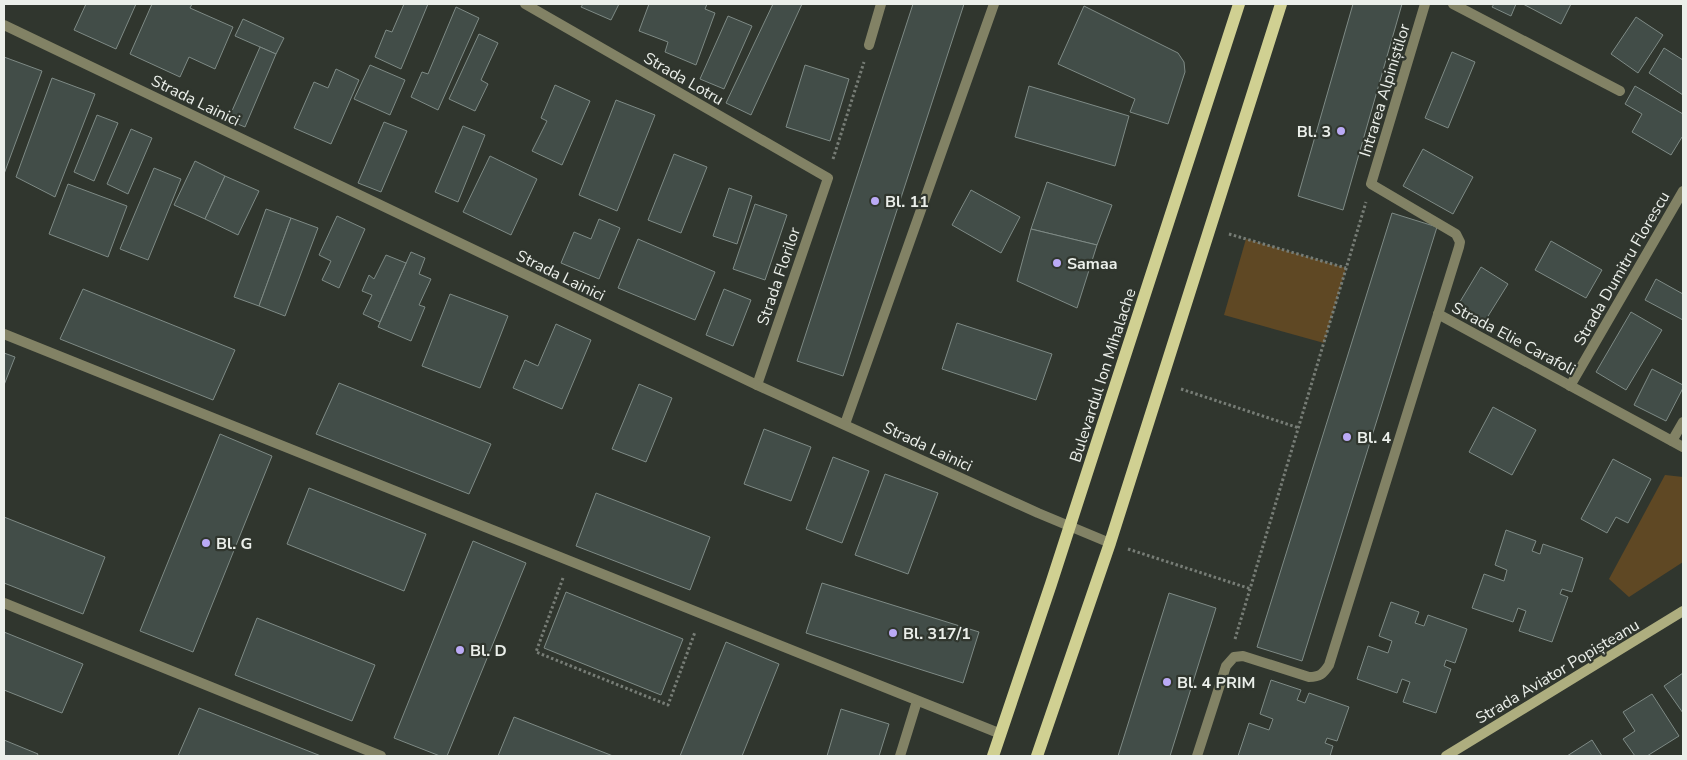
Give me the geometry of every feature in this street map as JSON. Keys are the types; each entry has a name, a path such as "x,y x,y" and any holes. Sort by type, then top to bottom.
{"main road":[{"name":"Bulevardul Ion Mihalache","path":"994,756 1239,4"},
{"path":"1037,756 1110,543 1281,4"}],"street":[{"name":"Strada Lotru","path":"525,4 828,178"},
{"path":"869,45 881,4"},
{"path":"845,424 994,4"},
{"name":"Intrarea Alpiniștilor","path":"1371,184 1426,4"},
{"path":"1454,4 1620,91"},
{"name":"Strada Lainici","path":"4,25 757,385 1069,527 1110,543"},
{"name":"Strada Florilor","path":"757,385 828,178"},
{"name":"Strada Elie Carafoli","path":"1371,184 1456,234 1458,237 1459,247 1438,314 1683,447"},
{"name":"Strada Dumitru Florescu","path":"1570,386 1683,191"},
{"path":"1197,756 1226,666 1234,657 1243,656 1309,677 1318,677 1324,674 1329,665 1438,314"},
{"path":"4,334 1001,734"},
{"path":"1672,441 1683,422"},
{"path":"4,603 382,756"},
{"name":"Strada Aviator Popișteanu","path":"1446,756 1683,611"},
{"path":"900,756 918,701"}],"path":[{"path":"828,178 869,45"},
{"path":"1226,666 1251,590 1371,184"},
{"path":"1209,228 1346,268"},
{"path":"1160,382 1299,428"},
{"path":"1110,543 1251,590"},
{"path":"570,561 536,652 668,705 702,614"},
{"path":"602,678 604,672"}],"shaded area":[{"path":"1246,239 1346,268 1324,343 1224,315"},
{"path":"1665,475 1683,477 1683,562 1629,597 1609,579"}],"building":[{"path":"86,4 136,4 116,49 74,30"},
{"path":"152,4 192,4 190,8 233,27 215,69 189,57 180,77 130,54"},
{"path":"404,4 428,4 401,69 375,57 386,30 392,32"},
{"path":"583,4 619,4 611,20 581,7"},
{"path":"649,4 707,4 705,9 715,13 696,65 665,52 668,42 639,31"},
{"path":"773,4 802,4 751,115 726,103"},
{"name":"Bl. 11","path":"913,4 964,4 843,376 797,361"},
{"name":"Bl. 3","path":"1353,4 1402,4 1343,210 1298,196"},
{"path":"1494,4 1516,4 1511,16 1492,7"},
{"path":"1523,4 1571,4 1561,24"},
{"path":"1084,6 1178,53 1184,62 1185,72 1168,124 1130,112 1135,99 1058,64"},
{"path":"456,7 479,18 438,110 411,97 422,72 428,74"},
{"path":"728,16 752,26 724,89 700,79"},
{"path":"1636,17 1663,35 1638,73 1611,54"},
{"path":"243,19 284,38 276,54 235,36"},
{"path":"479,34 498,43 481,80 488,84 475,111 449,99"},
{"path":"260,47 276,54 245,127 228,120"},
{"path":"1664,48 1683,60 1683,95 1649,73"},
{"path":"1452,52 1475,62 1448,128 1425,118"},
{"path":"4,57 42,71 4,174"},
{"path":"370,65 405,80 390,115 354,99"},
{"path":"805,65 849,79 830,141 786,127"},
{"path":"336,69 359,80 331,144 294,128 314,82 328,88"},
{"path":"52,78 95,94 55,197 16,177"},
{"path":"555,85 590,101 562,165 532,151 547,121 541,118"},
{"path":"1029,86 1129,116 1115,166 1015,137"},
{"path":"1635,86 1683,114 1683,138 1671,155 1632,132 1642,114 1625,104"},
{"path":"616,100 655,115 617,211 579,195"},
{"path":"97,115 118,123 94,181 74,172"},
{"path":"384,122 407,131 381,192 358,183"},
{"path":"463,126 485,135 458,202 435,192"},
{"path":"131,129 152,138 128,194 107,184"},
{"path":"1423,149 1473,177 1453,214 1403,186"},
{"path":"674,154 707,167 681,233 648,220"},
{"path":"490,156 537,179 511,235 463,212"},
{"path":"195,161 225,176 205,219 174,205"},
{"path":"154,168 181,179 148,260 120,249"},
{"path":"225,176 259,191 238,235 205,219"},
{"path":"1047,182 1112,205 1097,245 1031,229"},
{"path":"68,184 127,206 108,257 49,234"},
{"path":"729,188 752,196 737,244 713,236"},
{"path":"971,190 1020,217 1001,253 952,225"},
{"path":"755,204 787,215 765,280 733,269"},
{"path":"266,209 291,218 259,306 234,297"},
{"name":"Bl. 4","path":"1392,213 1437,227 1302,661 1257,647"},
{"path":"337,216 365,229 339,288 322,280 331,261 319,255"},
{"path":"291,218 318,228 285,316 259,306"},
{"path":"599,219 620,228 599,279 561,263 574,232 591,239"},
{"name":"Samaa","path":"1031,229 1097,245 1077,308 1017,281"},
{"path":"638,239 715,272 695,320 618,288"},
{"path":"1551,241 1602,270 1586,298 1535,270"},
{"path":"411,252 425,258 419,274 431,279 419,305 425,307 411,341 378,327"},
{"path":"386,255 406,263 380,322 363,314 372,295 362,291 369,275 374,279"},
{"path":"1481,267 1508,284 1485,321 1458,305"},
{"path":"1656,279 1683,294 1683,320 1645,300"},
{"path":"83,289 235,350 213,400 60,339"},
{"path":"724,289 751,300 733,346 706,335"},
{"path":"450,294 508,316 480,388 422,366"},
{"path":"1631,312 1662,330 1626,390 1596,372"},
{"path":"957,323 1052,354 1036,400 942,369"},
{"path":"556,324 591,340 562,409 513,388 525,360 538,366"},
{"path":"4,353 15,357 4,385"},
{"path":"1652,369 1683,385 1666,421 1634,405"},
{"path":"339,383 491,444 469,494 316,434"},
{"path":"639,384 672,398 646,462 612,449"},
{"path":"1493,407 1536,430 1512,475 1469,452"},
{"path":"764,429 811,447 791,501 744,484"},
{"name":"Bl. G","path":"220,434 272,456 193,652 140,631"},
{"path":"833,457 869,471 842,543 806,529"},
{"path":"1613,459 1651,479 1628,523 1616,517 1607,533 1581,519"},
{"path":"885,474 938,493 908,574 855,555"},
{"path":"309,488 426,534 404,591 287,544"},
{"path":"596,493 710,537 690,590 576,546"},
{"path":"4,517 105,557 83,614 4,583"},
{"path":"1506,530 1536,541 1532,551 1540,554 1543,544 1583,558 1572,592 1562,589 1560,594 1568,597 1552,642 1519,631 1526,611 1518,608 1513,622 1472,608 1484,574 1504,581 1507,570 1495,565"},
{"name":"Bl. D","path":"473,541 526,563 447,756 440,756 394,738"},
{"name":"Bl. 317/1","path":"822,583 979,632 963,683 806,633"},
{"path":"566,592 683,639 661,695 544,648"},
{"name":"Bl. 4 PRIM","path":"1169,593 1216,608 1170,756 1118,756"},
{"path":"1391,602 1419,612 1415,623 1424,626 1428,615 1467,629 1455,663 1446,660 1444,666 1451,669 1436,713 1403,702 1410,682 1402,679 1397,693 1357,679 1368,646 1388,653 1392,641 1379,636"},
{"path":"257,618 375,665 352,721 235,675"},
{"path":"4,632 83,664 62,713 4,690"},
{"path":"726,642 779,664 742,756 680,756"},
{"path":"1683,673 1683,713 1664,686"},
{"path":"1271,680 1301,690 1297,700 1305,703 1309,693 1349,707 1337,741 1327,738 1325,743 1333,746 1330,756 1238,756 1249,723 1269,730 1273,719 1260,714"},
{"path":"1652,694 1679,736 1647,756 1635,756 1623,739 1635,731 1623,712"},
{"path":"199,708 321,756 178,756"},
{"path":"841,709 889,724 879,756 827,756"},
{"path":"514,717 613,756 498,756"},
{"path":"4,740 38,754 37,756 4,756"},
{"path":"1592,740 1602,756 1567,756"}],"place":[{"name":"Bl. 3","path":"1341,131"},
{"name":"Bl. 11","path":"875,201"},
{"name":"Samaa","path":"1057,263"},
{"name":"Bl. 4","path":"1347,437"},
{"name":"Bl. G","path":"206,543"},
{"name":"Bl. 317/1","path":"893,633"},
{"name":"Bl. D","path":"460,650"},
{"name":"Bl. 4 PRIM","path":"1167,682"}]}
